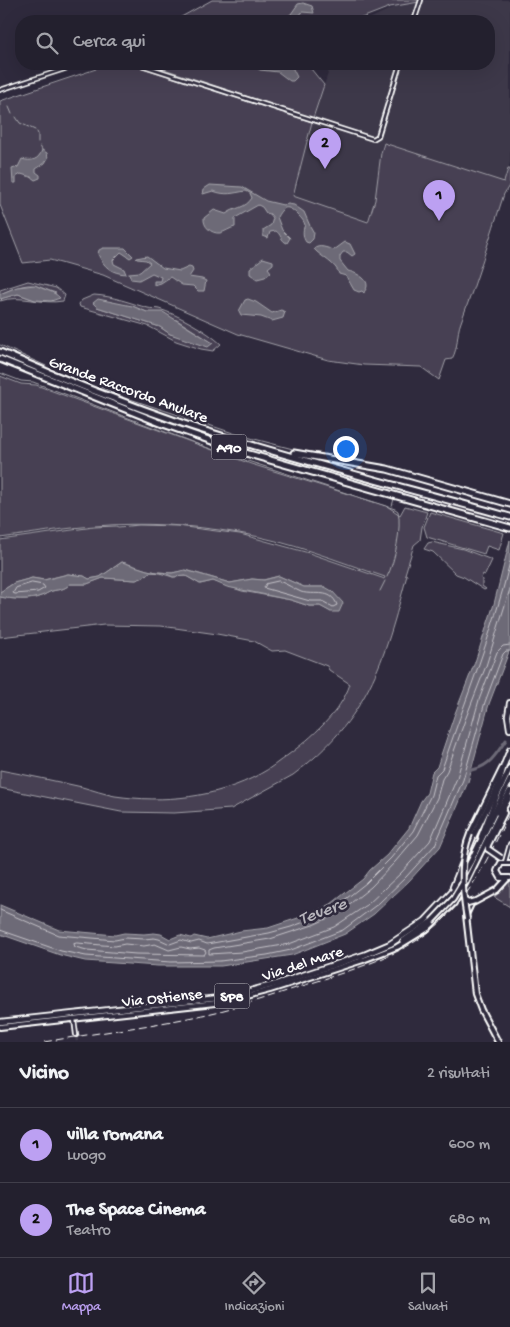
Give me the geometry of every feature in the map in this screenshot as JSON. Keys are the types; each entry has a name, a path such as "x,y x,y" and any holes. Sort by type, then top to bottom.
{"highway":[{"name":"Grande Raccordo Anulare","path":"0,352 206,431 510,517"},
{"name":"Grande Raccordo Anulare","path":"0,361 226,446 278,463 510,528"},
{"path":"270,450 374,466 510,504"}],"main road":[{"path":"510,703 508,714 510,729"},
{"path":"498,1042 476,997 470,963 464,899 463,856 466,845 510,750"},
{"path":"443,903 456,882 472,839 499,782 504,765"},
{"name":"Via del Mare","path":"476,850 493,804 510,768"},
{"name":"Via del Mare","path":"0,1022 214,999 243,993 360,956 390,944 423,922 443,903 461,879 483,838 510,780"},
{"path":"483,838 510,791"},
{"path":"379,954 400,946 420,934 450,908 466,884 498,817 510,798"},
{"path":"510,798 488,849 510,863"},
{"path":"503,860 498,866 497,872 500,877 509,879"},
{"path":"379,954 405,940 432,921 457,894 462,884 463,874"},
{"path":"464,899 468,903 475,901 493,892 509,879"},
{"path":"467,919 468,907 475,901"},
{"name":"Via Ostiense","path":"0,1027 224,1002 270,990 379,954"}],"street":[{"path":"416,15 421,0"},
{"path":"0,90 62,70"},
{"path":"157,70 367,138 378,136 398,70"},
{"path":"503,860 510,844"},
{"path":"73,1018 76,1035"},
{"path":"71,1031 76,1030"}],"shaded area":[{"path":"212,0 420,0 419,2 390,7 369,15 185,15"},
{"path":"408,0 510,0 510,163 504,182 384,143 382,146 376,198 367,222 293,197 299,180 298,174 312,122 329,70 495,70 495,15 377,15"},
{"path":"93,70 149,70 312,122 293,196 368,222 375,200 384,143 504,182 508,169 510,169 510,184 504,194 458,331 457,345 452,359 446,360 439,380 421,367 364,365 328,360 238,334 103,275 50,260 23,263 0,205 0,101"},
{"path":"167,70 312,70 324,85 313,118"},
{"path":"28,281 56,288 65,295 63,301 47,302 8,299 0,301 3,298 18,294 35,300 56,293 37,286 28,285 0,294 0,290"},
{"path":"94,295 159,309 192,324 221,344 213,351 201,349 176,341 148,326 80,307 79,304 82,300","holes":["132,306 177,320 213,343 170,334 160,327 97,307"]},
{"path":"0,376 21,384 36,385 251,464 387,506 400,515 405,506 427,512 420,540 414,545 405,574 407,575 390,635 381,662 369,687 356,710 339,732 318,754 293,775 231,809 174,813 121,812 0,788 0,770 111,795 133,798 189,797 226,789 264,772 306,741 340,705 350,684 329,670 327,666 285,650 272,651 254,641 161,626 104,625 0,637 0,597 32,599 64,588 70,584 87,584 103,578 136,580 150,572 173,577 186,576 200,584 213,581 242,591 291,600 309,606 320,606 331,612 325,587 304,587 279,576 263,580 252,579 230,583 186,570 172,573 157,572 122,562 100,577 89,579 84,576 68,574 44,580 32,578 14,583 0,592 0,540 94,527 177,526 240,534 309,553 384,579 385,577 276,541 239,533 203,528 167,525 149,524 113,525 71,528 0,538"},
{"path":"430,512 504,533 499,550 487,546 484,554 427,537 424,527"},
{"path":"432,542 463,549 492,560 485,575 483,574 481,578 482,586 486,589 484,590 456,574 433,552 424,549 428,543"},
{"path":"510,882 510,907 494,897 506,883"}],"water":[{"path":"303,3 312,6 314,13 302,12 300,15 290,15 298,4"},
{"path":"260,70 294,70 297,77 290,81 278,72"},
{"path":"42,150 47,153 48,158 45,163 36,169 40,178 35,180 21,174 16,177 16,183 13,183 12,169 18,167 22,159 31,160 37,158"},
{"path":"210,185 242,187 266,201 283,205 294,205 304,212 314,233 313,239 309,243 306,242 303,234 305,225 303,221 289,208 284,208 277,217 282,230 290,238 287,243 283,241 276,231 270,232 268,238 263,236 263,230 271,225 273,218 258,205 235,218 235,227 220,233 211,231 206,227 204,218 214,210 226,214 243,206 252,198 250,193 246,191 226,194 213,191 203,194 204,189"},
{"path":"345,242 350,244 355,254 352,256 347,252 343,252 340,256 340,261 348,271 357,274 365,280 367,288 364,293 354,290 346,276 339,274 332,264 314,249 326,247 334,250"},
{"path":"103,248 125,248 133,256 130,258 121,252 113,260 114,264 124,269 126,274 112,271 106,266 98,254 99,250"},
{"path":"147,256 163,268 180,271 189,267 192,268 193,271 189,277 206,281 204,291 198,291 193,286 182,285 170,277 154,285 154,281 160,281 161,277 152,273 139,280 131,279 129,273 140,272 150,263 136,258"},
{"path":"263,258 273,261 273,264 268,268 271,272 265,277 257,279 250,274 250,268"},
{"path":"35,285 52,292 60,298 51,301 35,300 18,294 0,299 0,294 17,287"},
{"path":"98,299 132,306 147,312 163,312 213,343 208,347 170,334 160,327 97,307 93,303"},
{"path":"248,299 272,313 281,310 285,312 283,318 272,321 261,317 241,315 239,311 245,300"},
{"name":"Tevere","path":"510,540 510,649 489,704 468,782 440,847 409,881 374,914 345,934 292,955 221,966 158,966 85,961 60,955 0,934 0,905 59,930 115,935 124,933 154,933 161,934 170,939 180,935 207,939 241,931 268,928 310,914 331,904 363,879 387,855 409,828 421,801 427,793 432,772 437,767 475,662 494,604"},
{"path":"122,562 157,572 172,573 185,570 230,583 252,579 264,580 279,576 304,587 325,587 332,591 343,603 339,612 331,612 320,606 309,606 291,600 227,587 213,581 200,584 186,576 173,577 165,573 150,572 136,580 103,578 87,584 70,584 64,588 32,599 0,597 0,592 14,583 32,578 44,580 68,574 84,576 89,579 100,577"}],"waterway":[{"path":"9,107 12,114"},
{"path":"16,117 20,123 35,130"},
{"path":"37,132 38,142"},
{"path":"40,146 42,150"},
{"path":"0,345 46,366"},
{"path":"0,373 21,381 33,382 208,448 395,509 398,511 399,518 397,544 393,563 387,577"},
{"path":"101,387 123,397"},
{"path":"130,399 239,435 312,454"},
{"path":"341,458 356,461"},
{"path":"392,506 394,499"},
{"path":"380,591 385,581"},
{"path":"467,771 481,767 490,761 506,740"}],"tunnel":[{"path":"76,1035 77,1042"}],"railway":[{"path":"44,1042 152,1025 216,1012 338,974 389,955 435,928 458,904 476,879 510,812"}],"place":[{"name":"The Space Cinema","path":"325,169"},
{"name":"villa romana","path":"439,221"}]}
